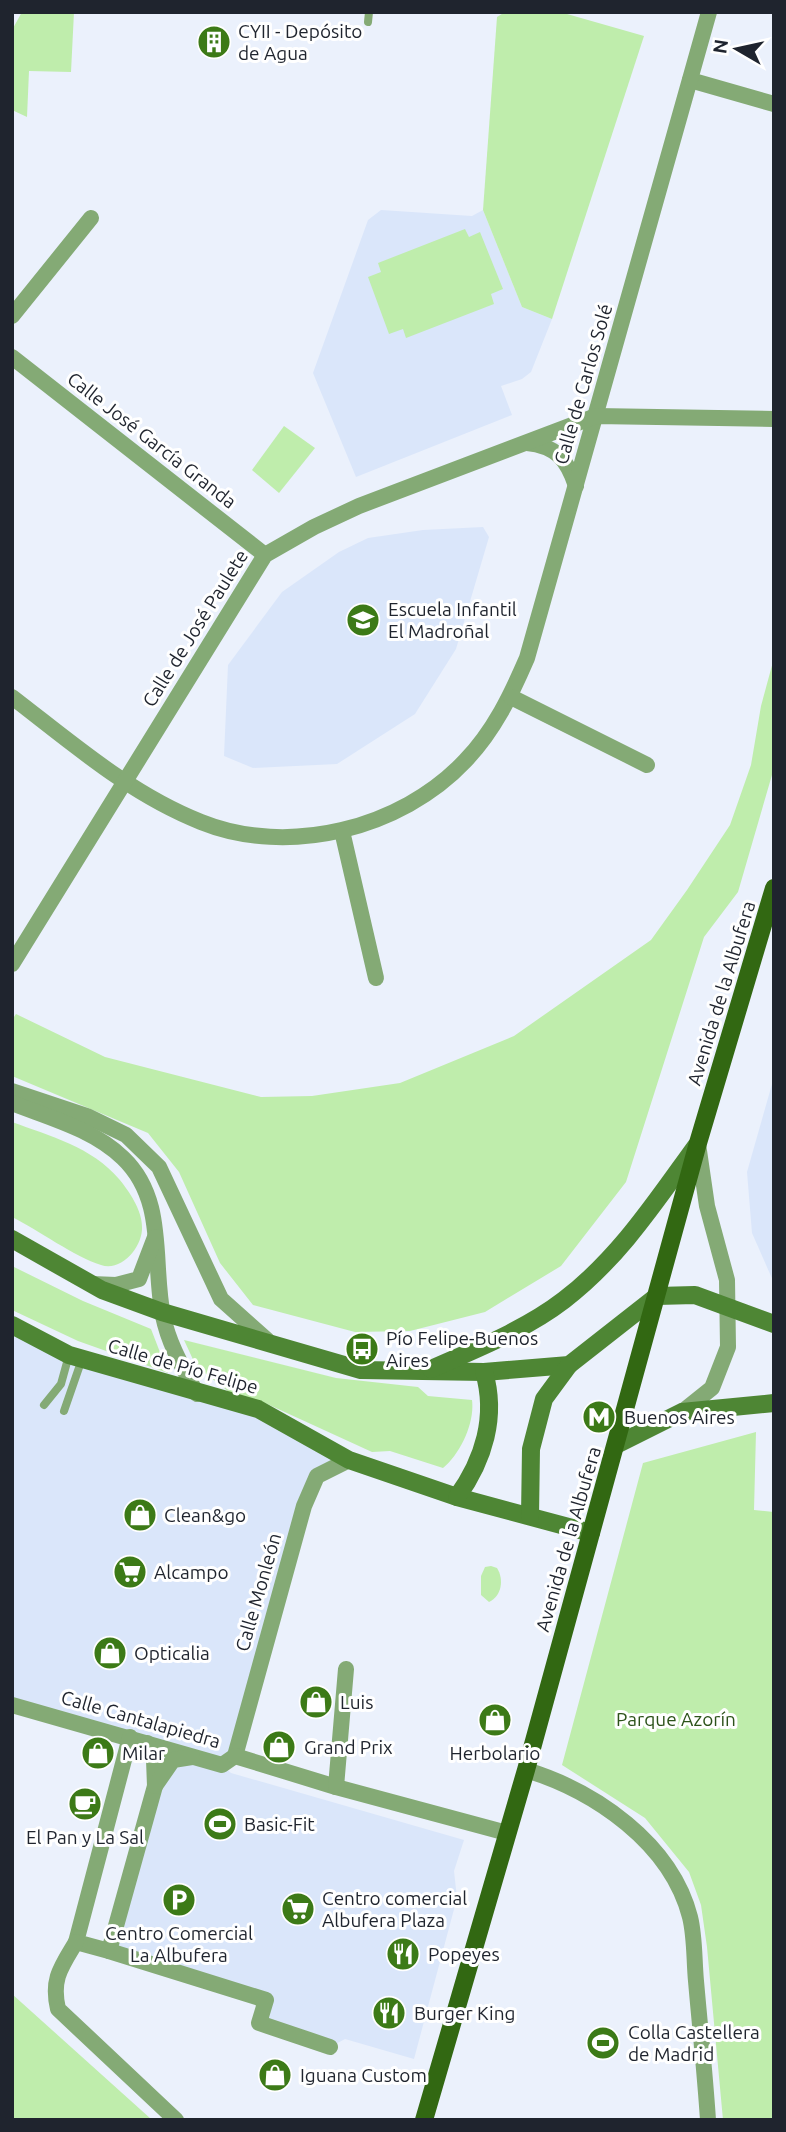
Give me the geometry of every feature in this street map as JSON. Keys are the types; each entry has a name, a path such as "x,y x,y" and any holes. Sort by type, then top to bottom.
{"main road":[{"name":"Avenida de la Albufera","path":"424,2120 526,1770 698,1143 774,888"}],"street":[{"name":"Calle de Carlos Solé","path":"12,697 124,783 203,823 245,834 309,836 342,831 387,815 428,793 465,762 495,724 511,697 527,658 709,12"},
{"path":"690,79 774,104"},
{"path":"12,316 91,218"},
{"name":"Calle José García Granda","path":"12,357 265,555"},
{"name":"Calle de José Paulete","path":"12,964 265,555 314,527 359,506 596,416 774,419"},
{"path":"525,443 547,445 557,451 570,467 576,487"},
{"path":"511,697 647,765"},
{"path":"342,831 376,978"},
{"path":"12,1091 87,1116 126,1135 159,1167 221,1299 248,1326 277,1348"},
{"path":"12,1103 85,1131 123,1158 146,1189 157,1231 162,1312 169,1342 197,1394"},
{"path":"616,1445 682,1412 712,1388 728,1347 727,1280 708,1206 698,1143"},
{"path":"426,1371 517,1329 564,1300 615,1254 698,1143"},
{"path":"92,1284 116,1285 139,1279 157,1231"},
{"path":"12,1239 92,1284 162,1312 277,1348 361,1370 484,1372 569,1365"},
{"path":"530,1516 531,1449 544,1399 569,1365 657,1296 695,1295 774,1324"},
{"name":"Calle de Pío Felipe","path":"12,1325 76,1357 197,1394 258,1409 349,1461 457,1497 591,1534"},
{"path":"457,1497 474,1474 488,1429 492,1397 484,1372"},
{"path":"682,1412 774,1403"},
{"name":"Calle Monleón","path":"235,1756 304,1506 317,1476 349,1461"},
{"path":"336,1787 346,1669"},
{"name":"Calle Cantalapiedra","path":"12,1705 222,1765 235,1756 336,1787 507,1833"},
{"path":"130,1737 76,1942 57,1973 54,1991 58,2009 176,2120"},
{"path":"109,1951 155,1786 154,1760 147,1743"},
{"path":"155,1786 173,1760 195,1757"},
{"path":"526,1770 552,1778 597,1801 641,1836 674,1876 690,1918 708,2120"},
{"path":"76,1942 266,2000 259,2023 330,2047"}],"lane":[{"path":"44,1405 61,1384 76,1357"},
{"path":"64,1411 76,1357"}],"shaded area":[{"path":"381,210 472,216 483,210 522,307 552,319 531,372 522,379 501,386 512,415 356,477 313,373 368,220"},
{"name":"Escuela Infantil El Madroñal","path":"483,527 489,537 456,649 415,714 337,764 253,768 224,756 228,665 282,592 339,552 368,538 423,530"},
{"path":"774,1077 774,1283 752,1233 747,1172"},
{"path":"12,1331 258,1409 349,1460 317,1476 235,1756 222,1765 231,1773 464,1840 454,1871 457,1898 414,2059 345,2039 330,2047 259,2023 265,2001 109,1951 155,1785 147,1743 12,1705"}],"green space":[{"path":"22,12 74,12 71,72 29,71 27,117 12,110 12,30"},
{"path":"505,12 560,12 644,36 552,319 522,307 483,210 497,17"},
{"path":"465,229 469,237 480,232 503,289 491,294 494,304 406,338 403,329 389,334 368,277 381,272 378,263"},
{"path":"284,426 315,448 279,493 252,470"},
{"path":"774,658 774,768 738,892 704,937 626,1182 561,1266 485,1312 410,1331 355,1332 253,1305 220,1263 179,1172 148,1133 12,1076 12,1020 16,1014 105,1057 261,1097 312,1096 400,1083 514,1036 651,940 687,890 730,825 751,765 761,706"},
{"path":"12,1122 83,1151 108,1168 123,1184 137,1208 142,1227 139,1242 130,1256 116,1265 101,1265 68,1250 12,1217"},
{"path":"12,1266 83,1301 151,1329 168,1373 78,1341 12,1310"},
{"path":"184,1340 336,1378 418,1387 428,1396 472,1400 469,1428 460,1446 443,1468 390,1451 372,1452 265,1403 229,1392 196,1366"},
{"name":"Parque Azorín","path":"756,1432 754,1510 774,1512 774,2120 723,2120 707,1947 701,1905 689,1872 645,1818 562,1765 643,1463"},
{"path":"485,1567 497,1568 501,1582 497,1596 489,1602 481,1595 481,1576"},
{"path":"12,1994 151,2119 12,2120"}],"place":[{"name":"CYII - Depósito de Agua","path":"214,42"},
{"name":"Escuela Infantil El Madroñal","path":"363,620"},
{"name":"Pío Felipe-Buenos Aires","path":"362,1349"},
{"name":"Buenos Aires","path":"599,1417"},
{"name":"Clean&go","path":"140,1515"},
{"name":"Alcampo","path":"130,1572"},
{"name":"Opticalia","path":"110,1653"},
{"name":"Luis","path":"316,1702"},
{"name":"Herbolario","path":"495,1720"},
{"name":"Grand Prix","path":"279,1747"},
{"name":"Milar","path":"98,1753"},
{"name":"El Pan y La Sal","path":"85,1804"},
{"name":"Basic-Fit","path":"220,1824"},
{"name":"Centro Comercial La Albufera","path":"179,1900"},
{"name":"Centro comercial Albufera Plaza","path":"298,1909"},
{"name":"Popeyes","path":"403,1954"},
{"name":"Burger King","path":"389,2013"},
{"name":"Colla Castellera de Madrid","path":"603,2043"},
{"name":"Iguana Custom","path":"275,2075"}]}
